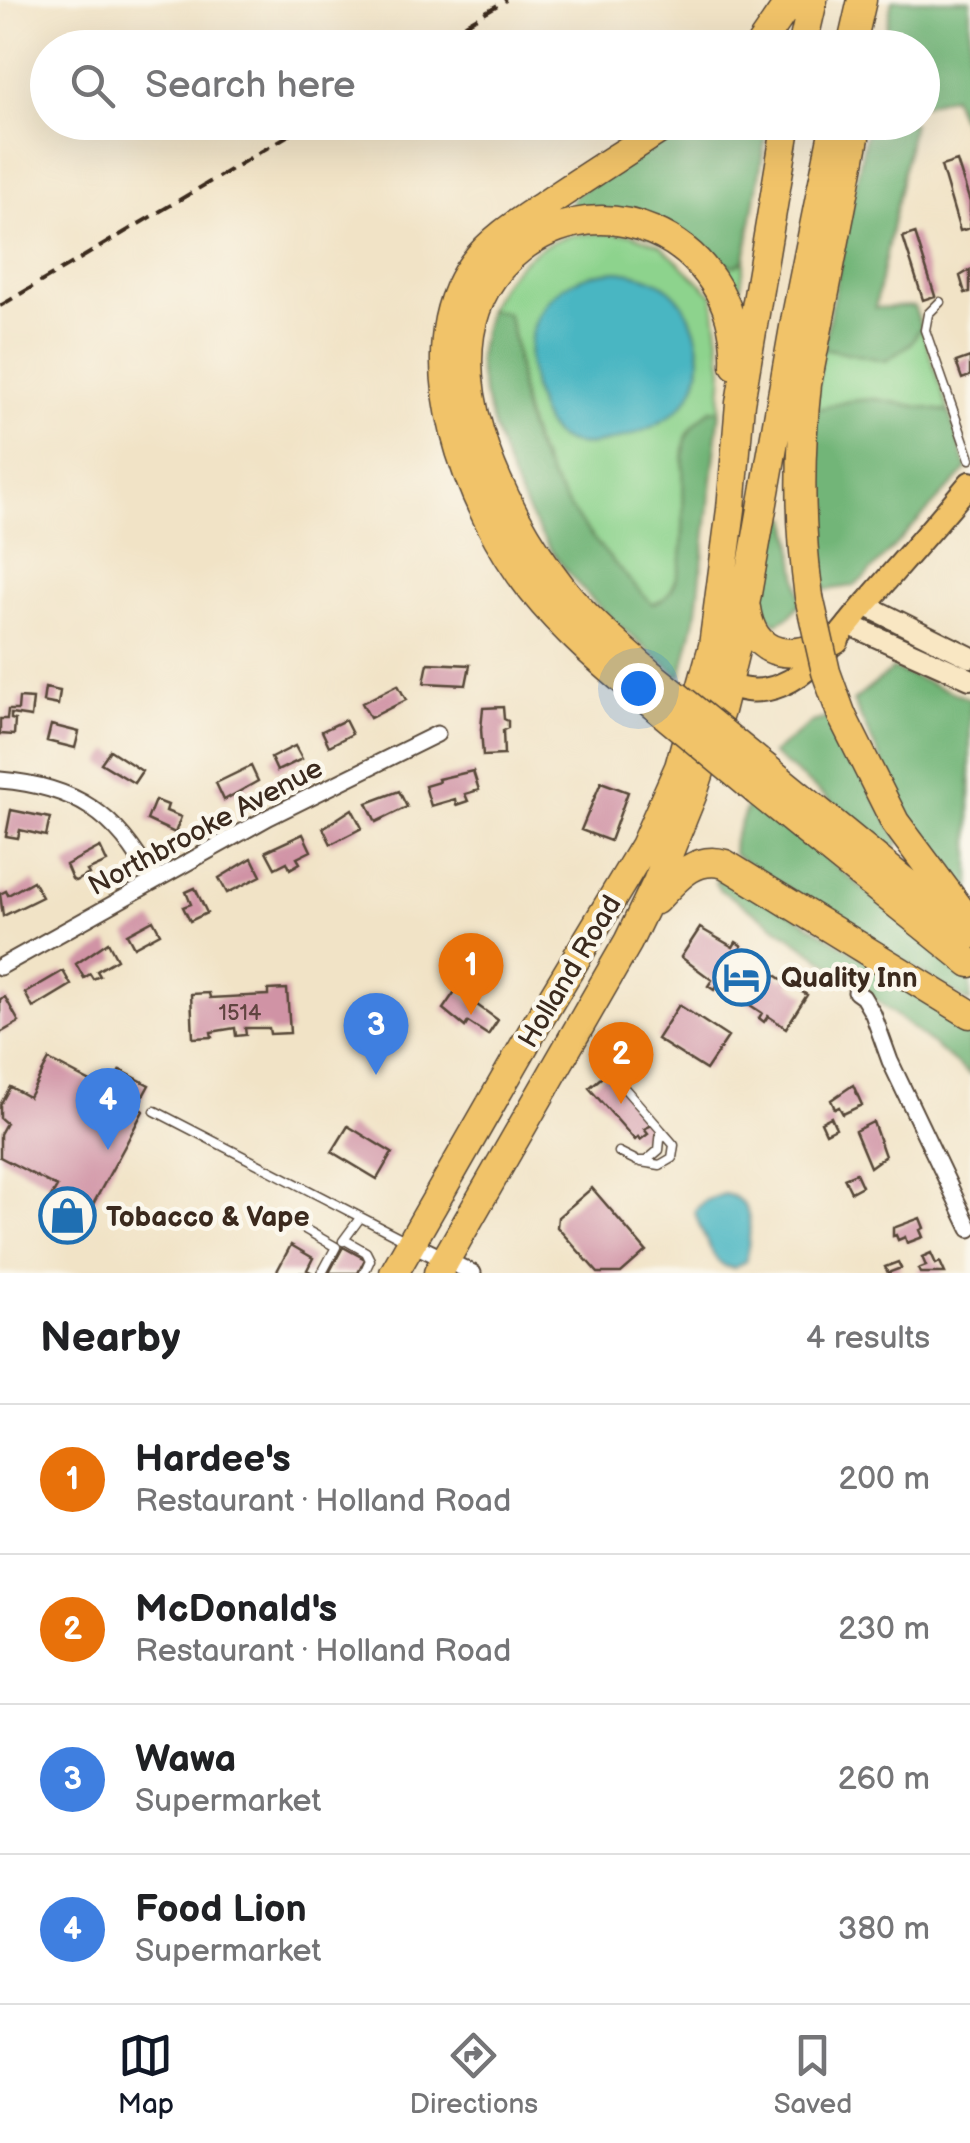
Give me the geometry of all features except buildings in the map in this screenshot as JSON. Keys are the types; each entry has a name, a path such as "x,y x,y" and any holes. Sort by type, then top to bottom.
{"highway":[{"path":"770,30 791,0"},
{"path":"806,30 813,0"},
{"path":"856,30 862,0"},
{"path":"874,30 879,0"},
{"path":"644,140 525,218 481,253 460,285 452,304 444,349 449,396 461,448 512,561 575,638 646,684 970,963"},
{"path":"717,681 740,403 784,140"},
{"path":"717,681 746,603 831,140"},
{"path":"854,140 807,384 803,423 800,508 809,597 826,672 842,716 890,812 934,878 970,920"},
{"path":"646,684 564,590 508,504 482,436 473,396 468,352 475,314 502,266 531,242 582,222 638,226 675,241 716,282 731,317 736,352 734,379 740,403"},
{"path":"746,603 754,634 775,650 801,654 842,632"},
{"name":"Holland Road","path":"442,1266 642,915 693,792 717,681"},
{"name":"Holland Road","path":"394,1273 654,828 717,681"},
{"path":"762,780 970,935"},
{"path":"642,915 690,867 717,862 734,868 970,1014"}],"main road":[{"path":"717,681 751,691 782,684 803,672 970,483"}],"street":[{"path":"864,605 970,657"},
{"path":"842,632 970,679"},
{"name":"Northbrooke Avenue","path":"0,967 269,817 436,734"},
{"path":"0,780 42,785 83,801 130,844 152,881"},
{"path":"856,992 873,1014 890,1061 970,1228"},
{"path":"410,1242 442,1266 472,1273"}],"lane":[{"path":"940,302 928,314 925,330 970,459"},
{"path":"598,1058 674,1144 672,1158 660,1165 637,1161 619,1152"},
{"path":"155,1112 410,1242"},
{"path":"637,1161 646,1161 659,1150 661,1130"},
{"path":"282,1216 336,1247"},
{"path":"325,1272 336,1247 360,1218"},
{"path":"345,1240 366,1252 370,1260 360,1273"}],"green space":[{"path":"892,0 970,0 969,138 952,96 940,100 940,30 886,30"},
{"path":"660,140 765,140 745,259 736,266 574,211 574,195"},
{"path":"865,140 910,140 875,308 914,306 921,327 910,344 886,361 823,348"},
{"path":"581,234 630,234 660,245 713,295 723,370 720,410 711,409 686,439 683,532 676,580 667,596 652,604 594,540 559,492 533,440 507,313 488,310 511,273 546,245"},
{"path":"705,254 719,263 736,266 745,259 738,304 729,284"},
{"path":"488,310 507,313 524,412 544,465 594,540 652,604 667,596 681,558 686,439 711,409 720,410 697,610 681,677 592,600 547,545 528,513 497,437 481,381 478,356"},
{"path":"921,327 949,412 875,399 814,410 823,348 910,344"},
{"path":"875,399 949,412 967,469 864,578 853,586 825,590 814,528 814,410"},
{"path":"778,517 789,518 801,602 790,616 776,623 764,613 760,601 769,523"},
{"path":"893,669 970,699 970,898 912,825 853,701"},
{"path":"831,717 900,843 891,849 772,754 812,722"},
{"path":"755,800 970,976 970,1003 733,854 734,839 748,804"},
{"path":"725,872 970,1025 970,1075 817,955 720,890 715,882"}],"water":[{"path":"618,271 661,284 684,306 698,341 697,381 676,411 640,432 611,441 573,443 554,434 537,404 530,367 535,325 543,307 572,282"},
{"path":"724,1194 742,1203 749,1220 746,1261 734,1268 724,1266 716,1258 695,1210 704,1201"}],"railway":[{"path":"455,30 506,0"},
{"path":"0,306 281,140"}],"place":[{"name":"Quality Inn","path":"742,977"},
{"name":"Hardee's","path":"471,1015"},
{"name":"Wawa","path":"376,1075"},
{"name":"McDonald's","path":"621,1104"},
{"name":"Food Lion","path":"108,1150"},
{"name":"Tobacco & Vape","path":"67,1216"}]}
